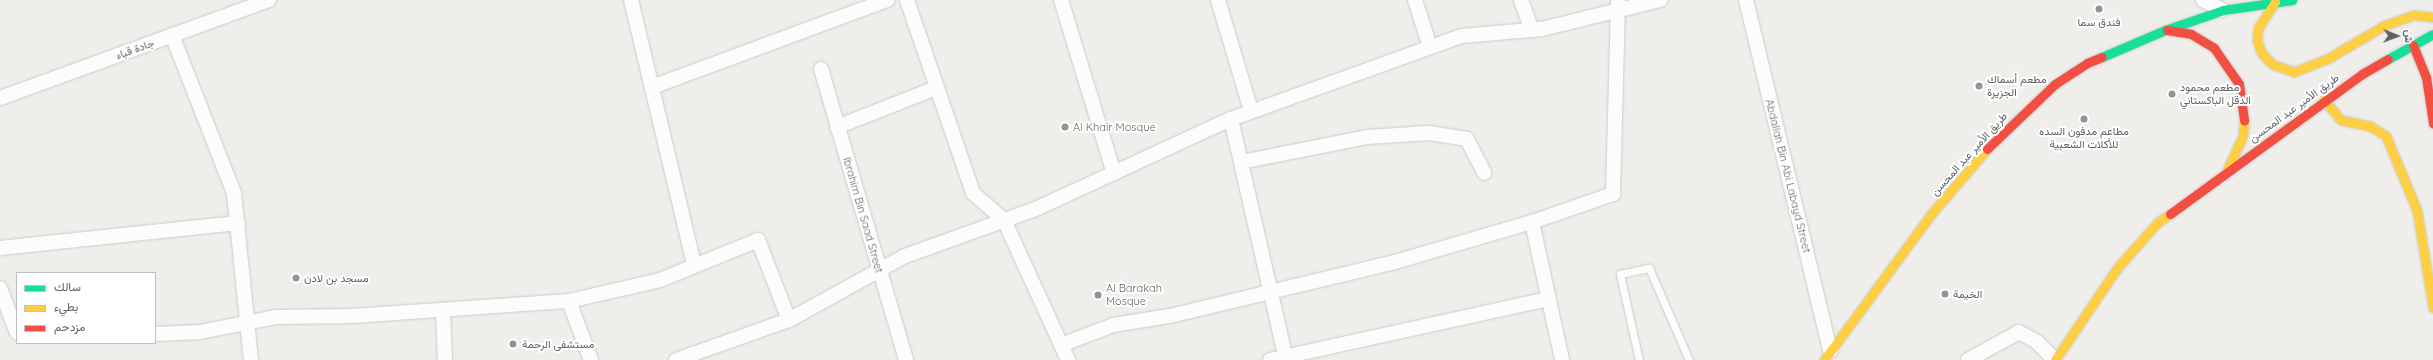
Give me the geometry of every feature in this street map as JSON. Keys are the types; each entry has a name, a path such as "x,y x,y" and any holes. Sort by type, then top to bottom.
{"main road":[{"name":"طريق الأمير عبد المحسن","path":"1827,356 1932,213 2006,129 2055,84 2087,63 2165,30 2223,10 2292,0"},
{"path":"2275,2 2258,28 2257,40 2261,52 2268,60 2274,65 2294,72 2327,59 2383,26 2414,15 2433,17"},
{"path":"2165,30 2192,34 2214,48 2239,84 2244,111 2243,135 2236,154 2224,175"},
{"name":"طريق الأمير عبد المحسن","path":"2055,360 2118,267 2157,223 2324,100 2362,74 2433,34"},
{"path":"2414,44 2426,77 2433,123"},
{"path":"2324,100 2341,120 2370,126 2386,136 2421,211 2433,308"}],"street":[{"name":"جادة قباء","path":"0,98 269,0"},
{"path":"630,0 694,264"},
{"path":"652,87 887,0"},
{"path":"906,0 973,192 1004,220 1068,360"},
{"path":"1061,0 1114,172"},
{"path":"1218,0 1251,111"},
{"path":"1415,0 1430,47"},
{"path":"1521,0 1532,30"},
{"path":"676,360 789,320 905,256 1038,208 1231,118 1462,36 1532,30 1617,5 1660,0"},
{"name":"Abdallah Bin Abi Labayd Street","path":"1746,0 1827,356"},
{"path":"2203,0 2223,10"},
{"path":"1061,345 1113,325 1170,316 1270,290 1395,262 1532,222 1613,194 1617,5"},
{"path":"172,35 234,193 249,322 251,360"},
{"name":"Ibrahim Bin Saad Street","path":"821,69 879,271 902,342 906,360"},
{"path":"837,126 936,88"},
{"path":"1231,118 1285,358"},
{"path":"1241,162 1367,137 1429,133 1467,139 1484,173"},
{"path":"1532,222 1562,360"},
{"path":"0,248 238,223"},
{"path":"156,334 200,332 276,317 443,311 569,301 660,280 694,264 758,240 789,320"},
{"path":"0,288 16,330"},
{"path":"1270,360 1285,358 1548,299"},
{"path":"569,301 591,360"},
{"path":"443,311 445,360"},
{"path":"1968,360 2019,332 2037,342 2055,360"},
{"path":"902,342 917,360"}],"lane":[{"path":"1639,360 1620,274 1649,268 1689,360"}],"traffic: fast":[{"path":"2102,57 2165,30 2223,10 2292,0"},
{"path":"2388,59 2433,34"}],"traffic: slow":[{"path":"2275,2 2258,28 2257,40 2261,52 2268,60 2274,65 2294,72 2327,59 2383,26 2414,15 2433,17"},
{"path":"2324,100 2341,120 2370,126 2386,136 2417,211 2433,308"},
{"path":"2227,170 2243,135 2244,121"},
{"path":"1824,360 1932,213 1987,149"},
{"path":"2055,360 2118,267 2157,223 2170,214"}],"traffic: jam":[{"path":"2167,30 2191,34 2214,48 2239,84 2244,121"},
{"path":"2413,45 2426,77 2433,123"},
{"path":"1987,149 2055,84 2087,63 2102,57"},
{"path":"2170,214 2362,74 2388,59"}],"place":[{"name":"فندق سما","path":"2099,9"},
{"name":"مطعم أسماك الجزيرة","path":"1979,86"},
{"name":"مطعم محمود الدقل الباكستاني","path":"2172,94"},
{"name":"مطاعم مدفون السده للأكلات الشعبية","path":"2084,119"},
{"name":"Al Khair Mosque","path":"1065,127"},
{"name":"مسجد بن لادن","path":"296,278"},
{"name":"الخيمة","path":"1945,294"},
{"name":"Al Barakah Mosque","path":"1098,295"},
{"name":"مستشفى الرحمة","path":"513,344"}]}
